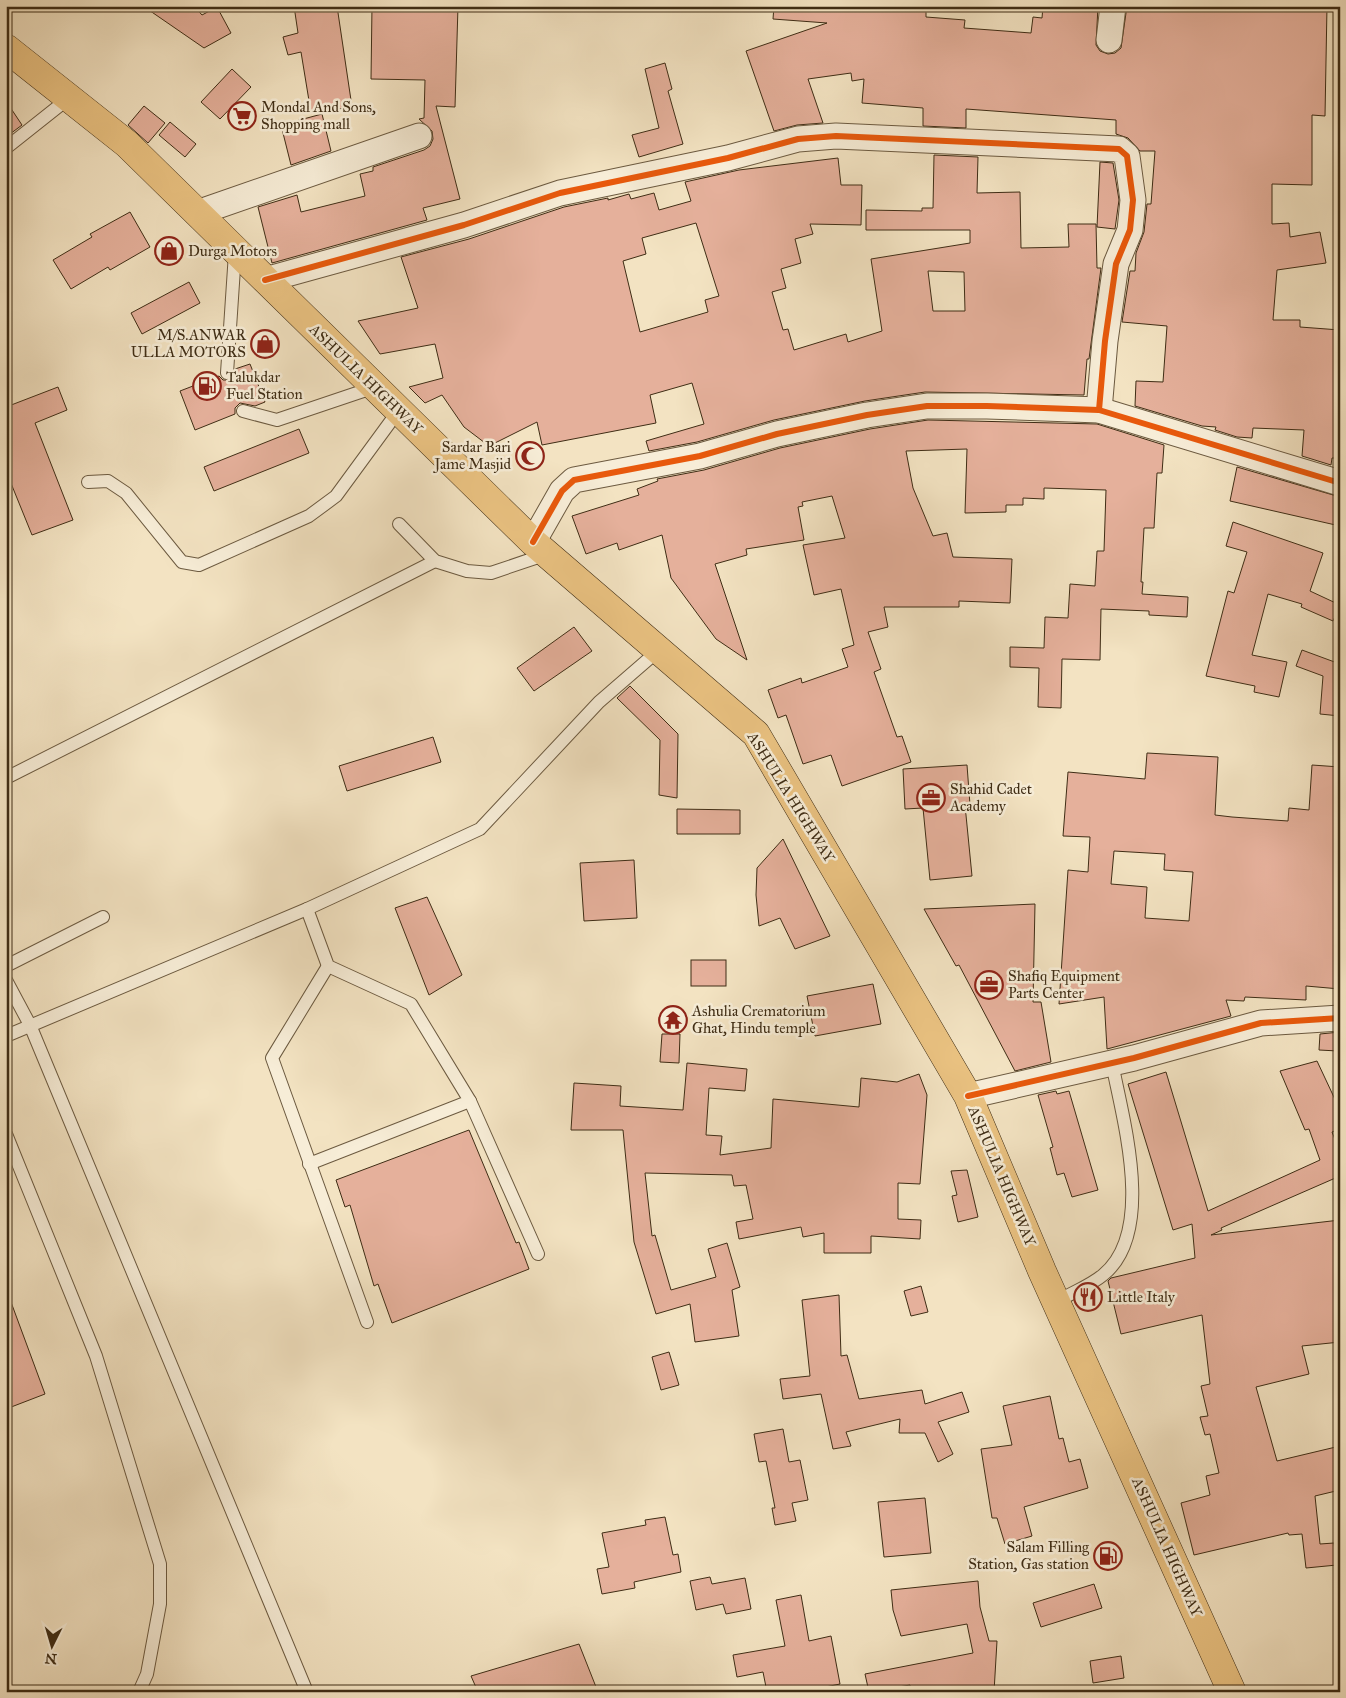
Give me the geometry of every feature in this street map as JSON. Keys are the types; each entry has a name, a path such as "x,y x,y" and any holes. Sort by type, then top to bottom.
{"highway":[{"name":"ASHULIA HIGHWAY","path":"6,48 127,144 540,548 756,734 968,1096 1056,1302 1232,1692"}],"street":[{"path":"1109,40 1113,6"},
{"path":"197,213 418,136"},
{"path":"265,280 464,226 560,193 728,158 798,139 836,136 1119,149 1127,156 1133,200 1130,230 1116,264 1105,341 1099,410"},
{"path":"540,548 562,491 574,480 700,456 777,434 927,406 1099,410 1340,483"},
{"path":"968,1096 1112,1063 1261,1022 1340,1018"}],"lane":[{"path":"6,148 69,98"},
{"path":"227,373 235,250"},
{"path":"243,411 278,420 375,387"},
{"path":"88,482 108,481 126,493 182,562 199,565 309,516 336,496 399,410"},
{"path":"399,524 435,561 467,571 491,573 540,548"},
{"path":"6,778 435,561"},
{"path":"6,1036 307,909 480,829 599,702 659,650"},
{"path":"307,909 328,966 411,1004 470,1101 538,1254"},
{"path":"6,966 103,917"},
{"path":"328,966 272,1058 367,1322"},
{"path":"6,980 30,1025 307,1692"},
{"path":"1056,1302 1103,1275 1124,1249 1132,1216 1129,1150 1112,1063"},
{"path":"309,1164 470,1101"},
{"path":"6,1134 96,1356 160,1564 160,1604 147,1674 139,1692"}],"building":[{"path":"143,6 194,6 202,15 217,7 231,33 204,48"},
{"path":"294,6 337,6 352,107 311,113 301,52 288,55 283,37 298,33"},
{"path":"372,6 458,6 455,107 436,106 460,199 423,208 427,220 272,263 258,207 297,195 301,212 365,196 360,174 373,171 373,167 424,150 430,146 433,139 432,131 419,119 424,118 425,80 371,79"},
{"path":"774,6 926,6 926,17 965,20 964,28 1031,33 1033,17 1042,18 1043,6 1098,6 1096,45 1100,51 1108,54 1115,53 1121,48 1127,6 1327,6 1325,116 1312,115 1312,185 1272,184 1272,224 1289,223 1290,237 1320,232 1326,263 1277,270 1273,320 1300,320 1300,327 1340,330 1340,458 1332,458 1331,465 1302,456 1304,430 1253,428 1252,438 1237,437 1215,430 1216,427 1202,426 1135,406 1136,381 1163,382 1167,326 1122,322 1130,271 1135,271 1136,253 1144,232 1147,204 1151,204 1155,151 1140,151 1128,138 1116,134 1116,120 966,109 966,128 923,126 923,108 862,103 864,79 852,81 851,73 808,79 823,123 797,125 774,131 746,51 827,23 773,19"},
{"path":"665,63 672,89 668,91 683,144 639,157 632,135 659,128 645,69"},
{"path":"232,69 251,87 220,119 201,102"},
{"path":"6,101 22,125 6,137"},
{"path":"144,106 165,123 148,143 128,125"},
{"path":"322,114 331,151 291,165 281,125"},
{"path":"170,122 196,144 185,157 159,135"},
{"path":"934,155 978,157 977,193 1020,192 1021,248 1069,247 1068,224 1096,224 1097,268 1101,268 1089,359 1087,359 1084,395 925,392 865,401 774,420 697,442 649,451 646,441 704,424 692,383 650,395 656,423 542,445 537,422 489,446 464,427 442,395 425,403 409,387 443,378 435,344 380,354 358,321 418,308 401,257 469,239 564,207 608,198 608,200 629,194 631,199 654,193 659,210 691,201 685,182 739,170 838,158 841,185 862,185 861,225 810,224 813,234 795,239 801,263 781,269 786,288 772,292 783,330 788,329 794,350 846,334 848,342 882,331 871,259 970,243 970,230 866,230 866,210 922,211 922,208 933,208","holes":["696,223 719,296 705,300 708,312 640,332 623,261 646,254 642,238","928,271 964,272 965,311 933,311"]},
{"path":"1100,162 1113,163 1119,200 1115,229 1097,227"},
{"path":"130,212 150,247 110,270 108,267 71,289 53,260 92,237 90,234"},
{"path":"189,282 200,303 142,334 131,313"},
{"path":"250,364 265,402 255,406 240,403 235,408 235,414 195,430 180,391 219,376 223,380 230,380 234,377 235,369"},
{"path":"58,387 67,410 35,423 73,520 32,535 6,471 6,407"},
{"path":"928,420 1097,424 1164,445 1162,473 1157,473 1154,528 1144,528 1142,594 1188,597 1187,617 1149,615 1149,611 1101,609 1100,660 1062,659 1061,708 1038,707 1039,668 1010,667 1010,647 1044,648 1045,617 1068,618 1070,584 1095,586 1097,551 1104,551 1106,490 1044,488 1044,499 1023,498 1023,505 1006,505 1006,512 965,513 967,449 906,451 913,488 933,536 947,533 953,557 1012,559 1010,603 959,601 959,607 884,607 888,627 868,632 881,669 874,672 897,737 902,736 911,762 842,786 831,755 803,764 786,715 778,718 768,690 801,678 802,683 848,667 842,649 854,645 841,589 814,595 803,545 845,538 832,496 802,502 803,506 798,507 804,540 746,549 747,555 715,564 747,660 716,639 671,578 662,535 619,550 617,543 586,554 572,516 639,495 637,489 658,481 657,479 704,470 780,448 870,429"},
{"path":"299,429 309,453 214,491 204,467"},
{"path":"1237,467 1340,497 1340,526 1230,501"},
{"path":"1233,522 1323,553 1310,591 1340,605 1333,621 1301,607 1302,604 1268,594 1252,655 1287,662 1279,697 1254,692 1255,686 1206,676 1228,591 1234,593 1247,552 1226,546"},
{"path":"574,627 592,651 534,691 517,668"},
{"path":"1302,650 1340,664 1340,716 1320,714 1323,676 1296,666"},
{"path":"630,686 678,734 677,798 659,795 660,740 617,698"},
{"path":"433,737 441,762 347,791 339,766"},
{"path":"1147,753 1218,757 1215,815 1288,821 1289,808 1309,810 1312,765 1340,767 1340,989 1306,986 1306,1000 1245,997 1244,1001 1226,1000 1231,1016 1107,1049 1104,997 1059,1004 1068,870 1088,872 1090,837 1063,836 1068,772 1145,779","holes":["1114,851 1165,854 1164,870 1193,872 1189,921 1145,918 1147,887 1111,884"]},
{"path":"967,765 970,805 965,805 972,876 930,880 923,808 905,809 903,769"},
{"path":"677,809 740,810 740,834 677,834"},
{"path":"783,839 830,936 795,949 780,918 759,926 756,895 757,868"},
{"path":"634,860 637,918 584,921 580,863"},
{"path":"427,897 462,975 429,995 395,908"},
{"path":"1035,904 1033,1002 1041,1002 1051,1062 1015,1071 959,965 956,966 924,909"},
{"path":"691,960 726,960 726,986 691,986"},
{"path":"873,984 881,1024 815,1036 807,996"},
{"path":"1340,1032 1338,1051 1319,1050 1320,1034"},
{"path":"662,1034 680,1034 679,1063 660,1062"},
{"path":"1317,1061 1340,1110 1340,1129 1332,1132 1340,1152 1340,1176 1221,1228 1222,1230 1211,1235 1340,1220 1340,1342 1302,1346 1309,1374 1256,1387 1277,1461 1340,1446 1340,1490 1315,1496 1320,1544 1334,1543 1337,1565 1306,1568 1302,1534 1289,1535 1288,1533 1194,1555 1181,1503 1210,1495 1206,1476 1219,1473 1210,1434 1205,1435 1200,1417 1208,1416 1201,1386 1210,1384 1202,1315 1121,1334 1108,1281 1111,1278 1195,1258 1192,1224 1173,1230 1128,1084 1166,1072 1208,1211 1320,1160 1309,1129 1305,1130 1280,1071"},
{"path":"687,1063 747,1069 745,1091 709,1088 706,1135 722,1136 720,1155 771,1148 773,1099 859,1107 861,1078 897,1082 919,1074 927,1095 920,1184 898,1183 898,1219 921,1220 920,1239 871,1236 871,1253 824,1253 824,1233 803,1237 801,1227 739,1239 736,1222 753,1219 746,1185 734,1186 732,1175 645,1173 652,1236 655,1235 671,1290 716,1277 708,1249 727,1243 740,1287 732,1290 739,1336 695,1342 690,1304 656,1314 634,1242 623,1130 571,1130 574,1083 621,1086 620,1106 683,1110"},
{"path":"1056,1091 1057,1094 1069,1091 1098,1190 1072,1197 1064,1173 1057,1175 1050,1148 1053,1147 1038,1095"},
{"path":"469,1130 516,1243 519,1242 529,1269 392,1323 378,1284 374,1286 350,1205 345,1207 336,1180"},
{"path":"967,1170 978,1217 958,1222 952,1196 957,1195 951,1171"},
{"path":"921,1286 928,1312 911,1316 904,1291"},
{"path":"8,1294 45,1394 6,1409 6,1295"},
{"path":"839,1295 841,1356 847,1355 859,1399 922,1390 925,1404 962,1392 969,1412 938,1422 953,1454 938,1462 925,1433 899,1433 900,1419 846,1432 851,1446 833,1449 821,1394 783,1399 780,1379 810,1376 802,1300"},
{"path":"669,1352 679,1385 661,1390 652,1357"},
{"path":"1050,1396 1059,1439 1063,1438 1069,1462 1080,1459 1088,1488 1024,1507 1032,1536 1005,1544 997,1518 992,1518 981,1449 1012,1445 1003,1406"},
{"path":"783,1429 789,1462 800,1460 808,1500 792,1503 796,1521 775,1525 772,1508 775,1508 766,1461 759,1462 754,1434"},
{"path":"925,1498 931,1553 884,1557 878,1502"},
{"path":"665,1517 673,1555 678,1554 681,1572 634,1582 635,1588 602,1594 597,1569 609,1567 602,1533 646,1525 645,1520"},
{"path":"710,1577 712,1584 745,1578 751,1609 726,1614 723,1604 696,1610 690,1581"},
{"path":"978,1581 980,1607 989,1641 997,1641 994,1692 910,1691 910,1685 869,1692 865,1674 973,1653 967,1624 901,1636 893,1610 891,1590"},
{"path":"1094,1584 1102,1608 1041,1627 1033,1603"},
{"path":"801,1595 809,1641 831,1636 840,1684 801,1692 767,1692 763,1672 737,1677 733,1655 785,1646 776,1600"},
{"path":"579,1644 598,1692 478,1692 471,1676"},
{"path":"1121,1656 1124,1678 1093,1683 1090,1661"}],"cycle path":[{"path":"265,280 464,225 560,193 728,158 798,139 836,136 1119,149 1127,156 1133,200 1130,230 1116,264 1105,341 1099,410"},
{"path":"533,542 562,491 574,480 700,456 777,434 867,415 927,406 1099,410 1340,483"},
{"path":"968,1096 1134,1058 1261,1023 1340,1018"}],"place":[{"name":"Mondal And Sons, Shopping mall","path":"242,116"},
{"name":"Durga Motors","path":"169,251"},
{"name":"M/S.ANWAR ULLA MOTORS","path":"265,344"},
{"name":"Talukdar Fuel Station","path":"207,386"},
{"name":"Sardar Bari Jame Masjid","path":"530,456"},
{"name":"Shahid Cadet Academy","path":"931,798"},
{"name":"Shafiq Equipment Parts Center","path":"989,985"},
{"name":"Ashulia Crematorium Ghat, Hindu temple","path":"673,1020"},
{"name":"Little Italy","path":"1088,1297"},
{"name":"Salam Filling Station, Gas station","path":"1108,1556"}]}
